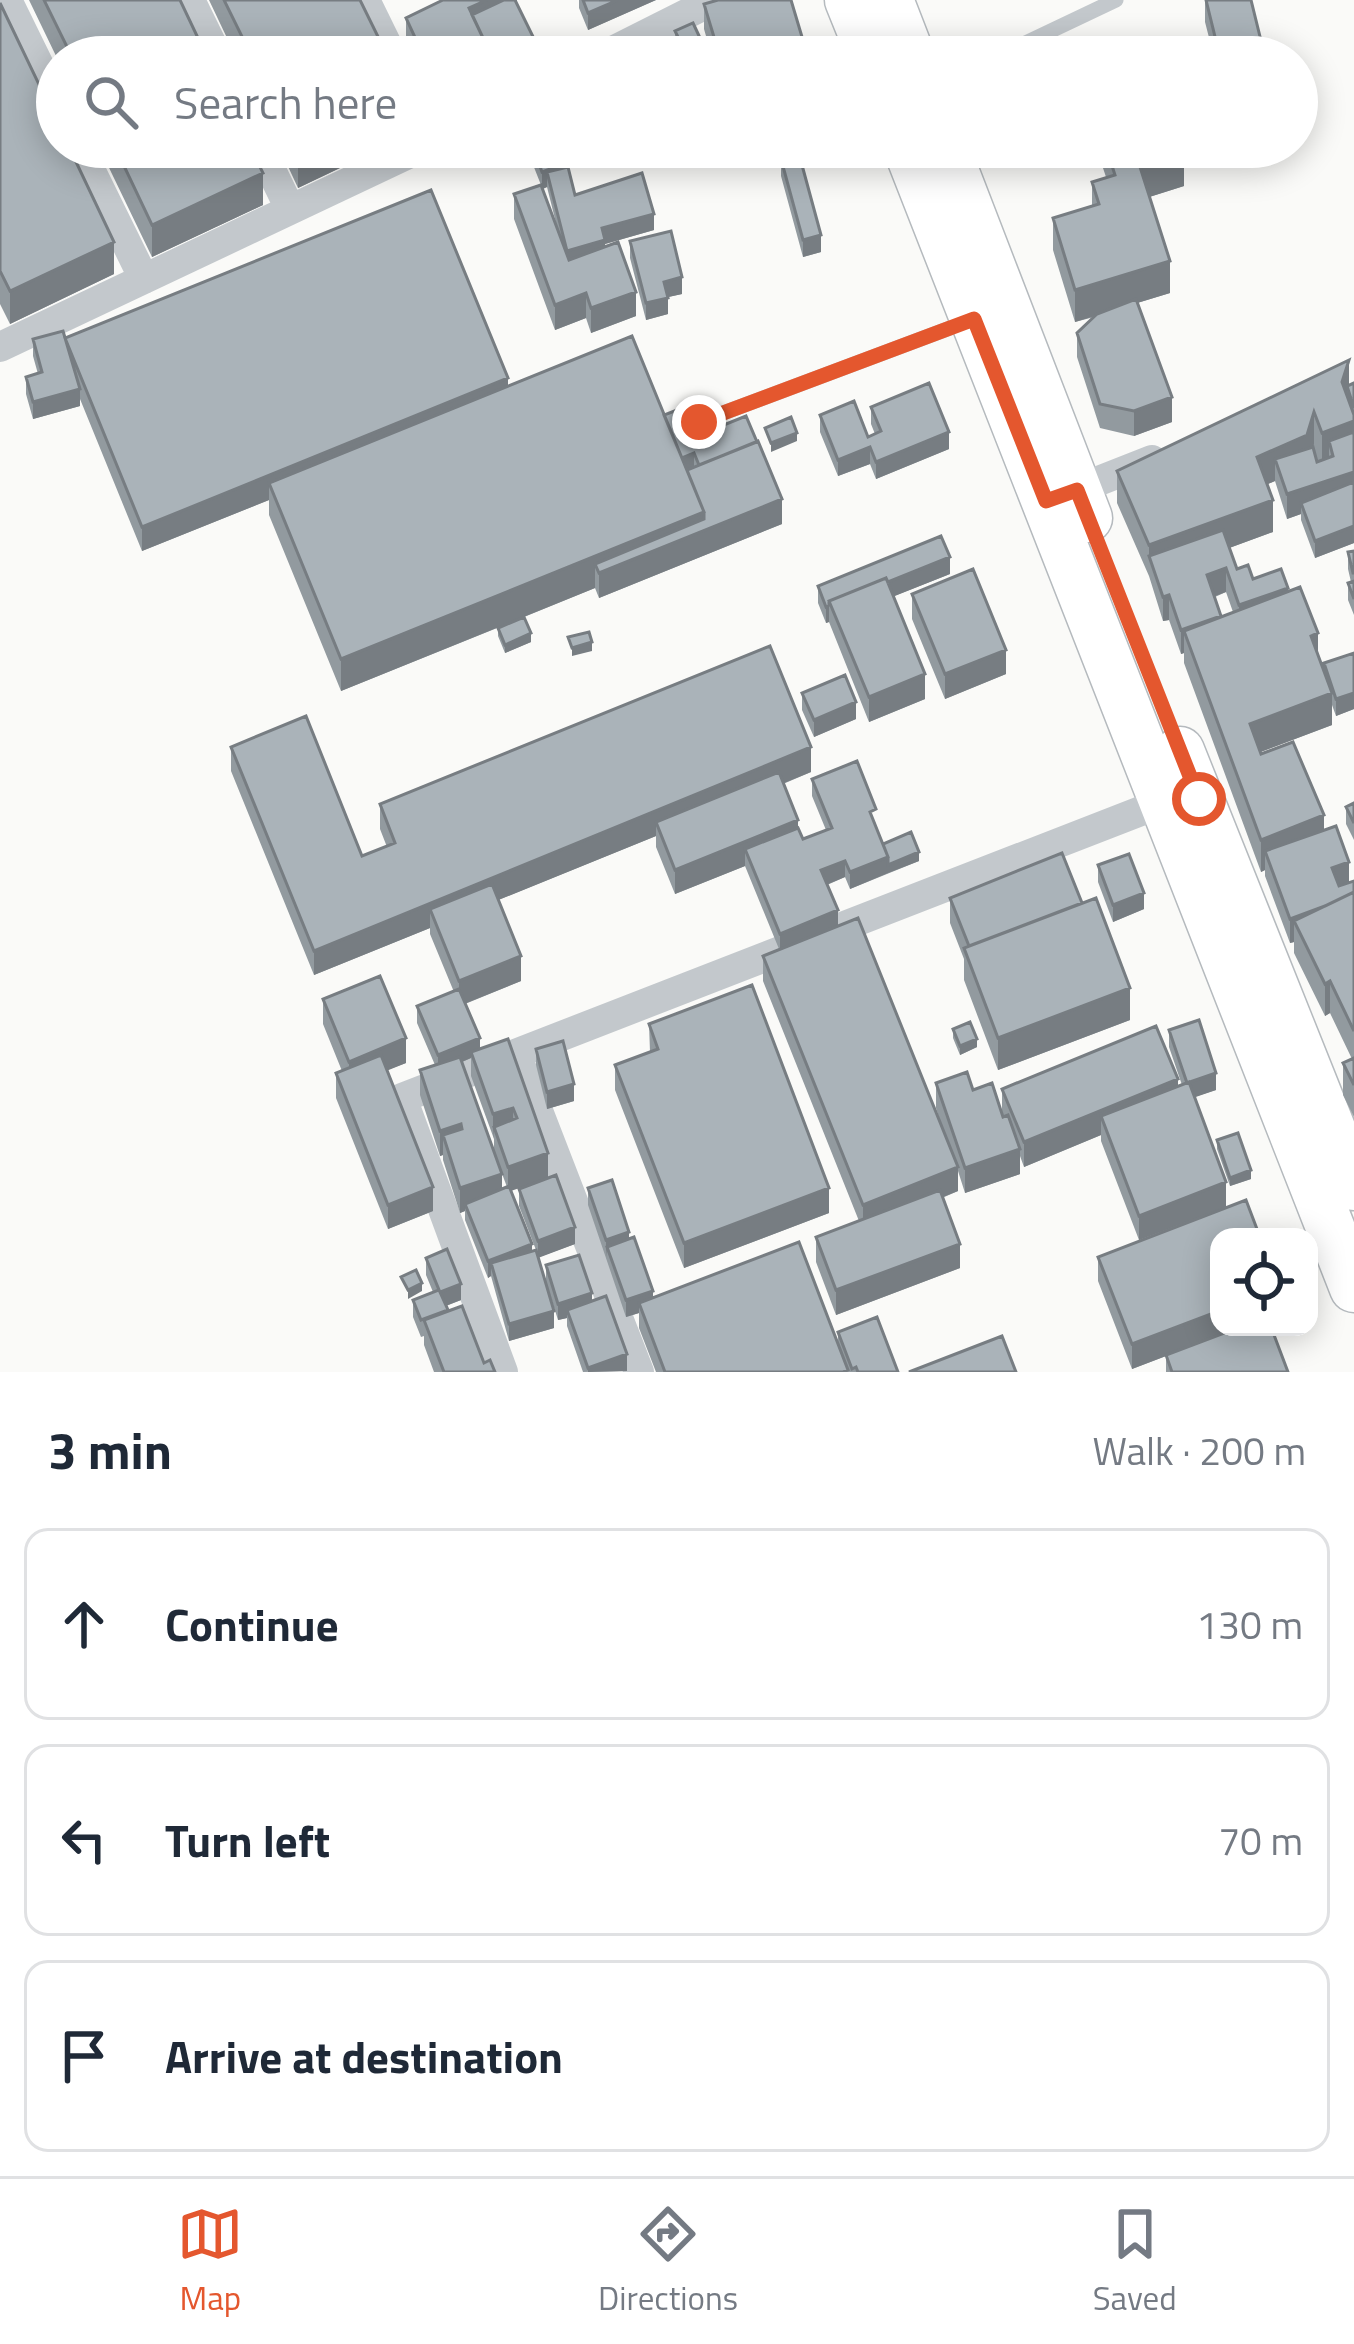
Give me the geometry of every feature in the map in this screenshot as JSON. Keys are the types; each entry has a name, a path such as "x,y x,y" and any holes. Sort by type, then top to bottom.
{"main road":[{"path":"850,0 864,36"},
{"path":"889,0 902,36"},
{"path":"915,168 974,319 1062,496 1354,1186"},
{"path":"953,168 1164,802 1354,1288"}],"street":[{"path":"7,0 36,59"},
{"path":"190,0 208,36"},
{"path":"365,0 383,36"},
{"path":"643,36 714,0"},
{"path":"89,168 144,279"},
{"path":"270,168 290,209"},
{"path":"0,347 378,168"},
{"path":"1062,496 1184,447"},
{"path":"503,1372 402,1098 1164,802"},
{"path":"517,1054 640,1372"}],"lane":[{"path":"1040,36 1116,0"},
{"path":"699,422 974,319"}],"building":[{"path":"44,0 180,0 197,36 62,36"},
{"path":"224,0 360,0 378,36 242,36"},
{"path":"443,0 487,0 469,8 482,36 414,36 406,18"},
{"path":"504,0 515,0 533,36 482,36 472,15"},
{"path":"583,0 618,0 588,13"},
{"path":"791,0 802,36 714,36 704,4"},
{"path":"1206,0 1251,0 1260,36 1215,36"},
{"path":"0,3 36,78 36,168 79,168 114,242 10,291 0,271"},
{"path":"693,23 699,36 678,36 675,31"},
{"path":"125,168 260,168 263,173 152,225"},
{"path":"568,168 575,195 642,173 654,214 602,228 605,240 567,251 547,172"},
{"path":"783,168 803,168 821,235 803,240"},
{"path":"1113,168 1140,168 1170,261 1075,290 1053,218 1099,204 1092,182 1115,175"},
{"path":"541,185 569,260 618,242 636,292 591,308 586,293 555,305 514,194"},
{"path":"431,190 508,378 142,527 65,338"},
{"path":"671,231 682,277 664,282 668,298 646,303 630,241"},
{"path":"1136,299 1172,397 1134,411 1100,404 1077,333 1097,314"},
{"path":"63,331 80,389 33,402 26,377 42,372 33,339"},
{"path":"632,336 704,512 341,659 269,483"},
{"path":"1349,360 1342,382 1354,421 1322,433 1314,412 1307,435 1257,457 1273,500 1149,545 1117,471"},
{"path":"929,383 949,432 876,462 870,447 838,460 820,415 854,401 868,437 881,431 871,407"},
{"path":"677,410 689,439 746,416 757,442 699,465 694,453 682,458 664,415"},
{"path":"791,417 797,433 771,443 765,428"},
{"path":"1354,432 1354,472 1287,494 1275,459 1313,447 1317,462 1333,456 1329,441"},
{"path":"758,441 782,499 599,573 595,564 704,519 687,470"},
{"path":"1354,482 1354,526 1315,541 1301,503"},
{"path":"1223,530 1237,569 1248,565 1253,579 1281,569 1288,588 1239,605 1226,568 1207,575 1221,616 1181,630 1149,556"},
{"path":"941,536 950,557 888,582 886,578 829,601 826,607 818,586"},
{"path":"973,569 1006,650 945,674 912,594"},
{"path":"886,578 925,674 869,697 829,601"},
{"path":"1300,587 1318,633 1311,636 1332,693 1250,724 1261,754 1293,742 1324,815 1261,840 1184,631"},
{"path":"524,617 531,633 505,645 498,628"},
{"path":"589,632 592,642 572,648 568,637"},
{"path":"770,646 811,747 314,951 231,747 306,716 362,856 395,843 380,804"},
{"path":"1354,653 1354,693 1336,699 1324,663"},
{"path":"845,675 856,702 814,720 802,693"},
{"path":"857,761 888,857 850,872 845,861 821,870 838,910 780,934 745,849 798,828 803,839 832,828 812,779"},
{"path":"779,772 798,820 675,870 656,822"},
{"path":"1336,826 1349,862 1332,868 1339,886 1354,881 1354,892 1290,919 1265,851"},
{"path":"911,832 919,852 888,865 883,844"},
{"path":"1062,853 1082,903 969,946 950,898"},
{"path":"1129,854 1144,893 1113,905 1098,865"},
{"path":"492,884 521,956 459,981 430,909"},
{"path":"1354,892 1354,1031 1294,921"},
{"path":"1096,898 1130,988 998,1038 964,948"},
{"path":"858,918 958,1167 863,1205 763,956"},
{"path":"380,976 406,1038 349,1062 323,999"},
{"path":"752,985 829,1188 684,1243 615,1065 658,1049 649,1024"},
{"path":"459,989 480,1038 438,1055 417,1006"},
{"path":"1199,1020 1216,1073 1187,1083 1169,1030"},
{"path":"970,1022 977,1039 960,1046 953,1029"},
{"path":"1156,1026 1178,1079 1024,1142 1002,1089"},
{"path":"508,1039 548,1153 508,1167 494,1127 517,1118 513,1108 493,1114 471,1052"},
{"path":"563,1041 574,1084 547,1092 536,1049"},
{"path":"381,1055 433,1187 388,1205 336,1073"},
{"path":"460,1057 502,1174 460,1188 443,1135 462,1129 461,1124 440,1131 420,1070"},
{"path":"1354,1058 1354,1085 1343,1063"},
{"path":"967,1072 973,1090 992,1083 1020,1149 965,1168 936,1083"},
{"path":"1189,1082 1226,1182 1139,1216 1101,1116"},
{"path":"1238,1133 1251,1170 1230,1178 1217,1140"},
{"path":"556,1175 575,1227 538,1241 519,1189"},
{"path":"612,1180 629,1232 606,1240 588,1188"},
{"path":"509,1186 532,1244 488,1261 465,1204"},
{"path":"940,1190 960,1244 836,1290 816,1237"},
{"path":"1246,1200 1257,1228 1210,1228 1210,1314 1132,1344 1098,1257"},
{"path":"634,1237 653,1291 626,1300 607,1247"},
{"path":"799,1242 848,1370 665,1372 639,1303"},
{"path":"447,1249 461,1284 440,1292 448,1310 421,1320 413,1300 439,1290 426,1258"},
{"path":"536,1250 554,1311 509,1324 491,1263"},
{"path":"579,1255 592,1293 558,1304 546,1265"},
{"path":"416,1270 422,1283 408,1290 401,1277"},
{"path":"606,1296 627,1354 588,1368 567,1310"},
{"path":"462,1306 484,1363 490,1360 495,1372 444,1372 424,1320"},
{"path":"877,1317 898,1372 852,1369 838,1332"},
{"path":"1002,1336 1016,1372 909,1372"},
{"path":"1216,1336 1274,1336 1288,1372 1172,1372 1166,1355"}],"route":[{"path":"699,422 974,319 1046,501 1077,490 1199,799"}]}
